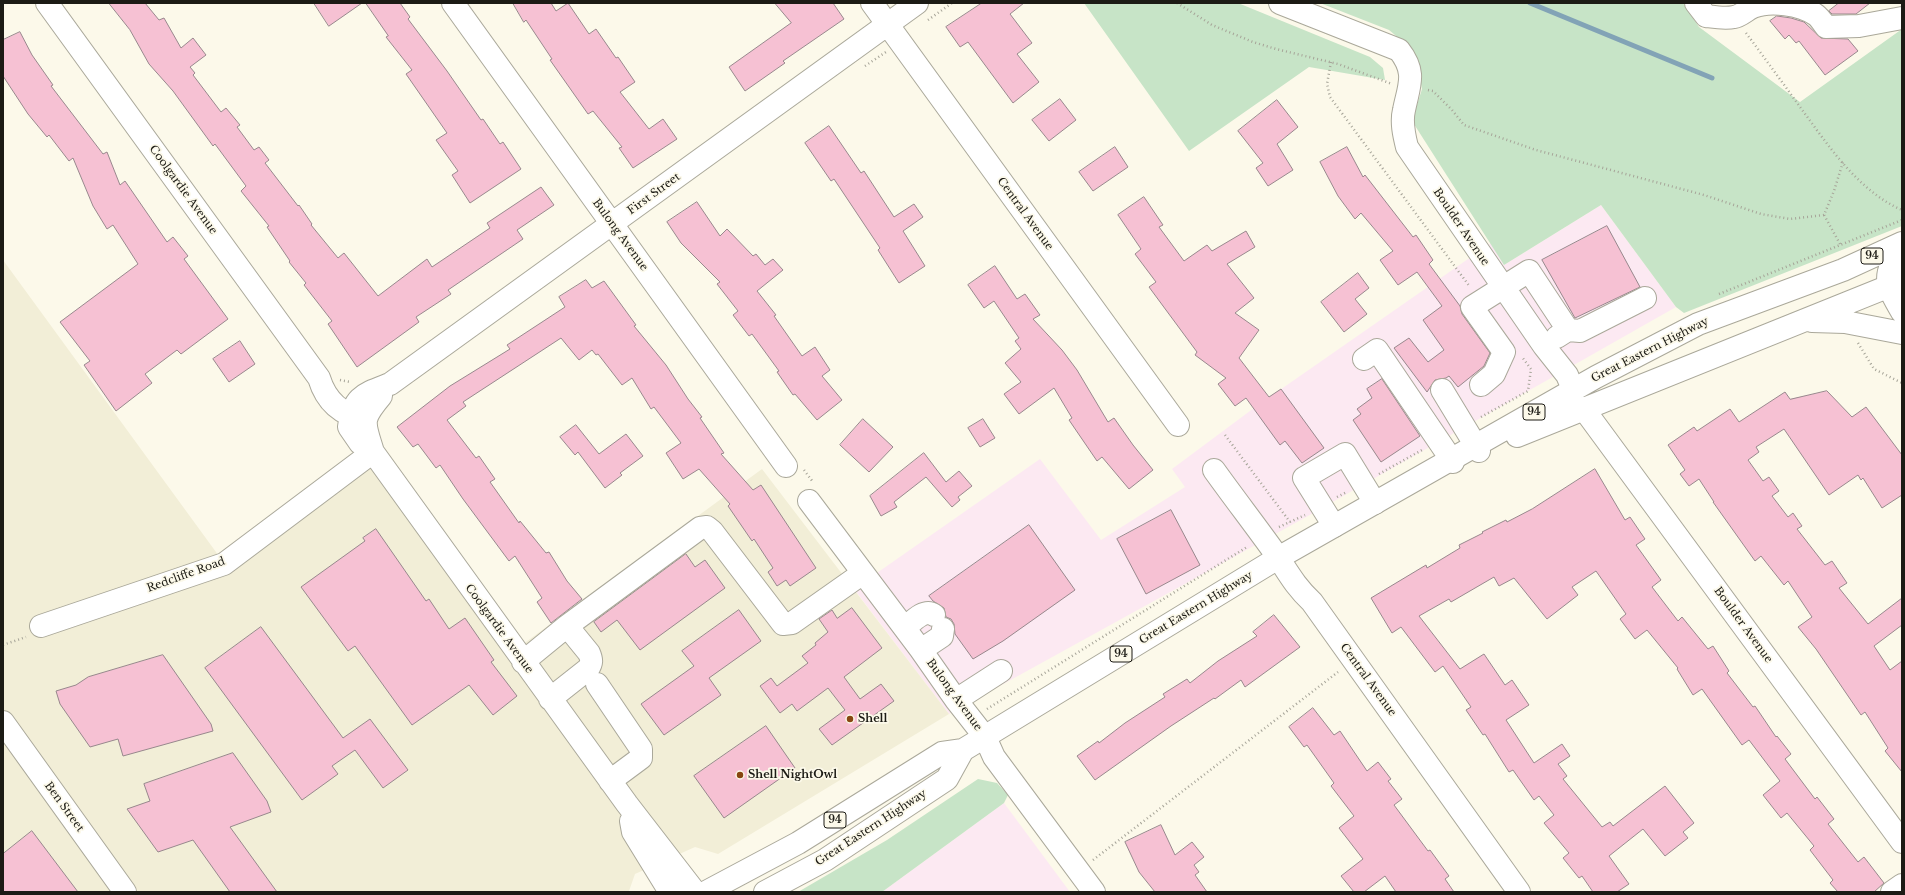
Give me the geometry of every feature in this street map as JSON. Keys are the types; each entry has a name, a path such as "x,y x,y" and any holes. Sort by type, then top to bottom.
{"main road":[{"name":"Coolgardie Avenue","path":"47,3 319,378 359,412 349,427 354,435 360,443 373,452 610,781 695,892"},
{"name":"Bulong Avenue","path":"453,3 612,224 794,466"},
{"name":"Central Avenue","path":"872,3 1178,426"},
{"name":"First Street","path":"359,412 366,393 390,384 612,224 894,33 917,3"},
{"name":"Boulder Avenue","path":"1280,3 1400,50 1406,58 1410,71 1410,87 1404,111 1403,131 1407,147 1544,346 1567,375 1578,398 1902,842"},
{"path":"1701,10 1735,17 1754,6 1786,4 1806,10 1817,16 1826,27 1859,26 1902,18"},
{"name":"Great Eastern Highway","path":"706,892 798,843 942,753 963,750 1278,558 1432,471 1578,398 1698,324 1843,270 1902,243"},
{"path":"1902,248 1888,270 1887,275 1896,284 1902,312"},
{"path":"1481,385 1494,374 1504,352 1472,308 1482,303 1503,287 1529,271 1568,330"},
{"name":"Great Eastern Highway","path":"1578,398 1800,322 1896,284"},
{"path":"1544,346 1568,330 1580,331 1645,298"},
{"path":"1800,322 1845,322 1902,333"},
{"path":"1364,359 1377,350 1453,461"},
{"path":"1442,390 1477,448"},
{"name":"Redcliffe Road","path":"41,626 224,564 373,452"},
{"path":"1334,526 1304,478 1345,454 1375,503"},
{"name":"Central Avenue","path":"1214,470 1278,558 1288,575 1312,602 1354,660 1519,892"},
{"name":"Bulong Avenue","path":"812,493 863,572 904,628 921,650 963,696 985,736 994,757 1094,892"},
{"path":"523,662 567,626 700,528 707,527 712,531 783,624 792,623 863,572"},
{"path":"904,628 924,613 930,613 939,622 942,636 921,650"},
{"path":"550,699 591,665 588,653 567,626"},
{"path":"963,696 1000,671"},
{"path":"596,684 641,749 642,754 641,758 610,781"},
{"name":"Ben Street","path":"3,722 125,892"},
{"name":"Great Eastern Highway","path":"765,892 825,860 947,779 963,750"},
{"name":"Coolgardie Avenue","path":"627,804 634,832 670,892"},
{"path":"1892,892 1902,885"}],"path":[{"path":"923,24 952,3"},
{"path":"1177,3 1212,25 1276,50 1331,62 1391,84 1433,91 1452,110 1464,125 1536,150 1704,195 1761,214 1790,219 1824,215"},
{"path":"1735,17 1843,162 1866,187 1887,204 1902,210"},
{"path":"861,69 894,33"},
{"path":"1331,62 1327,84 1330,97 1482,303"},
{"path":"1824,215 1834,191 1843,162"},
{"path":"1824,215 1840,244"},
{"path":"1845,322 1874,369 1902,383"},
{"path":"1464,426 1528,391 1531,369 1517,351"},
{"path":"1225,435 1290,522"},
{"path":"963,696 988,710 1263,537 1439,440"},
{"path":"794,466 812,493"},
{"path":"3,645 24,638 41,626"},
{"path":"1078,871 1354,660"}],"shaded area":[{"path":"1601,205 1676,307 1308,516 949,714 854,589 1040,459 1101,540 1185,487 1172,469 1254,408 1491,243 1504,265"},
{"path":"3,260 224,563 370,447 515,650 762,469 949,714 718,854 695,847 635,874 629,891 625,892 3,892"},
{"path":"1004,803 1070,892 882,892"}],"green space":[{"path":"1084,3 1238,3 1370,57 1383,68 1385,80 1309,67 1189,151"},
{"path":"1320,3 1683,3 1699,27 1800,102 1902,29 1902,226 1684,313 1676,307 1601,205 1504,265 1412,121 1422,89 1417,62 1408,46 1389,30"},
{"path":"978,779 997,783 1008,795 1004,803 882,892 798,892 887,840"}],"building":[{"path":"109,3 145,3 159,20 164,18 181,48 193,38 206,55 190,67 195,73 193,75 221,112 226,108 240,125 237,127 254,150 259,147 269,160 265,163 298,206 299,205 312,224 311,225 338,258 344,253 378,296 427,259 432,267 490,228 487,223 541,187 554,205 517,230 523,239 448,290 451,294 416,317 419,322 357,367 328,324 332,321 304,285 306,283 289,262 290,261 267,227 269,226 241,191 246,186 215,144 213,146 173,91 149,64 130,30"},
{"path":"314,3 362,3 329,26"},
{"path":"366,3 400,3 410,17 408,19 481,120 483,119 500,144 503,142 521,169 470,203 452,175 458,171 436,140 447,133 406,74 412,70 386,37 388,36"},
{"path":"513,3 551,3 556,11 568,3 589,34 596,29 635,82 620,92 649,129 663,119 677,139 633,168 619,148 622,147 593,111 588,114 550,60 552,59 526,20 524,22"},
{"path":"775,3 833,3 844,19 783,61 785,63 745,91 729,67 791,23"},
{"path":"982,3 1024,3 1010,14 1032,43 1017,54 1039,82 1013,103 968,42 960,47 946,27"},
{"path":"1839,3 1870,3 1856,14 1832,14 1829,11"},
{"path":"1777,16 1804,22 1821,38 1848,39 1858,51 1825,75 1799,41 1796,43 1789,35 1785,39 1770,21"},
{"path":"20,32 32,55 53,85 51,86 103,154 107,152 120,185 125,181 167,242 173,237 188,256 184,259 228,319 181,354 177,350 145,374 152,383 116,411 84,365 90,361 60,322 138,264 113,225 107,229 93,206 73,158 69,161 49,135 47,137 28,114 3,76 3,40"},
{"path":"1060,99 1076,120 1049,141 1032,120"},
{"path":"1277,100 1298,127 1277,144 1293,170 1268,186 1256,168 1263,163 1238,131"},
{"path":"829,126 861,173 864,171 894,217 914,204 923,217 903,231 925,266 899,283 878,250 880,248 834,179 831,181 805,143"},
{"path":"1115,147 1128,167 1093,191 1079,172"},
{"path":"1347,147 1363,177 1365,175 1413,237 1416,235 1433,260 1429,264 1460,306 1462,314 1490,353 1484,366 1458,387 1449,376 1435,380 1427,392 1394,348 1409,338 1428,362 1444,350 1423,320 1442,306 1417,272 1398,285 1380,260 1393,251 1361,213 1355,219 1338,196 1320,162"},
{"path":"1144,197 1163,225 1159,227 1184,261 1207,245 1212,251 1246,231 1255,247 1227,264 1254,298 1235,313 1259,330 1239,358 1269,397 1281,389 1324,448 1302,463 1285,441 1280,445 1246,398 1235,406 1218,384 1226,378 1195,355 1197,352 1149,287 1156,282 1135,254 1141,249 1118,215"},
{"path":"697,202 720,236 727,229 753,256 756,254 765,265 773,259 783,270 757,291 776,315 774,316 802,356 815,347 830,370 822,376 842,400 817,420 795,394 793,395 777,372 779,371 752,334 749,336 733,315 738,311 717,284 720,282 681,243 667,222"},
{"path":"1607,226 1640,287 1575,318 1542,260"},
{"path":"995,266 1017,299 1025,294 1040,315 1033,319 1062,350 1077,370 1108,422 1114,418 1153,470 1129,489 1102,457 1097,461 1069,420 1072,418 1054,388 1019,414 1004,394 1021,382 1005,363 1021,349 1015,341 1019,338 994,301 984,308 968,285"},
{"path":"1358,273 1369,288 1355,299 1367,314 1344,332 1321,302"},
{"path":"586,280 592,288 604,281 636,325 634,326 666,365 688,399 702,417 700,418 724,453 721,454 753,490 761,485 816,568 790,586 786,580 777,586 768,572 773,568 754,539 752,541 728,506 730,504 699,469 683,479 666,453 681,443 654,407 651,409 632,378 622,385 598,354 596,355 592,350 579,360 561,338 463,402 466,406 447,420 476,458 479,456 495,479 490,482 519,523 520,521 546,553 549,552 567,581 582,599 551,623 537,602 542,598 515,556 509,561 440,465 436,468 418,444 413,447 397,427 450,386 510,349 507,345 565,307 559,297"},
{"path":"240,341 255,364 229,382 213,359"},
{"path":"1382,379 1420,436 1381,462 1353,420 1361,414 1357,409 1372,398 1367,389"},
{"path":"1827,391 1852,417 1866,407 1902,455 1902,495 1882,508 1863,478 1861,480 1858,475 1829,495 1784,429 1756,447 1759,452 1748,460 1763,481 1769,477 1779,491 1772,496 1788,517 1793,513 1802,526 1797,529 1825,565 1832,561 1847,583 1839,588 1868,624 1902,598 1902,625 1874,646 1890,670 1902,661 1902,772 1885,751 1888,748 1865,712 1861,715 1816,649 1798,627 1812,617 1788,581 1784,585 1761,556 1755,561 1713,502 1699,479 1689,486 1680,474 1685,470 1668,445 1694,427 1697,431 1730,409 1739,422 1785,392 1790,399"},
{"path":"863,419 893,447 869,472 840,445"},
{"path":"983,419 995,438 980,447 968,428"},
{"path":"576,425 599,454 626,434 643,456 620,473 622,475 605,488 578,452 575,455 560,437"},
{"path":"924,453 946,482 959,471 972,486 958,497 960,500 952,507 926,477 894,502 897,507 881,516 870,496"},
{"path":"1595,469 1625,520 1630,517 1645,539 1636,545 1661,580 1652,587 1678,621 1682,617 1708,649 1713,646 1729,671 1727,673 1753,707 1755,706 1776,737 1777,736 1791,754 1785,759 1815,799 1817,797 1834,819 1828,824 1858,862 1864,857 1884,883 1874,892 1838,892 1830,883 1833,880 1810,850 1814,846 1787,813 1781,818 1763,795 1780,781 1749,740 1742,745 1702,689 1693,695 1677,669 1678,668 1647,630 1635,639 1620,619 1626,614 1596,571 1572,587 1578,595 1547,619 1514,578 1499,586 1494,577 1451,602 1449,599 1419,616 1460,669 1484,654 1505,685 1512,680 1529,705 1506,720 1534,763 1562,744 1570,756 1558,764 1567,776 1563,779 1602,827 1610,822 1613,826 1665,786 1694,823 1683,832 1688,838 1665,856 1643,829 1609,856 1629,884 1617,892 1593,892 1582,876 1579,878 1563,858 1569,853 1544,823 1554,815 1539,796 1534,800 1513,770 1509,772 1485,734 1483,735 1466,710 1471,707 1443,666 1435,672 1401,627 1392,633 1371,598 1426,565 1427,568 1460,548 1459,545 1483,533 1482,532 1506,520 1507,522 1532,509"},
{"path":"1171,510 1200,565 1146,594 1117,539"},
{"path":"1029,525 1075,590 1003,641 973,659 955,634 954,624 951,619 946,617 944,608 933,601 929,596"},
{"path":"376,529 426,601 429,599 449,629 465,618 494,660 491,662 517,696 493,715 469,685 412,725 355,646 348,651 301,587 365,541 363,538"},
{"path":"686,554 695,567 705,560 725,588 640,650 617,620 601,632 594,622"},
{"path":"852,608 882,648 844,677 860,699 881,684 894,701 832,745 819,729 845,710 828,688 797,711 792,704 780,713 760,686 771,678 777,686 808,663 802,656 816,645 815,643 828,632 819,619 832,610 837,618"},
{"path":"739,610 761,641 709,678 721,695 664,735 641,704 694,666 682,651"},
{"path":"1274,615 1300,647 1245,687 1241,680 1215,699 1214,698 1171,726 1095,780 1077,756 1098,741 1099,743 1125,723 1165,697 1163,694 1187,679 1190,683 1218,661 1257,636 1253,632"},
{"path":"261,627 343,738 370,719 408,770 383,788 355,750 332,766 338,774 302,800 205,668"},
{"path":"163,655 211,724 213,731 123,756 118,739 90,747 60,704 56,691 76,685 88,677"},
{"path":"1313,708 1334,735 1340,731 1367,771 1378,762 1391,779 1388,781 1402,799 1394,805 1428,851 1430,850 1449,876 1445,879 1454,892 1396,892 1385,876 1364,892 1354,892 1341,876 1363,859 1339,828 1354,816 1331,786 1334,783 1307,745 1304,747 1289,727"},
{"path":"766,726 795,768 724,818 694,776"},
{"path":"233,753 267,801 271,812 230,827 277,892 230,892 193,840 158,852 127,809 150,801 144,784"},
{"path":"1161,825 1175,855 1192,842 1204,857 1194,865 1199,872 1195,875 1207,892 1155,892 1139,872 1125,842"},
{"path":"32,831 78,892 3,892 3,854"}],"waterway":[{"path":"1530,3 1712,78"}],"place":[{"name":"Shell","path":"850,719"},
{"name":"Shell NightOwl","path":"740,775"}]}
